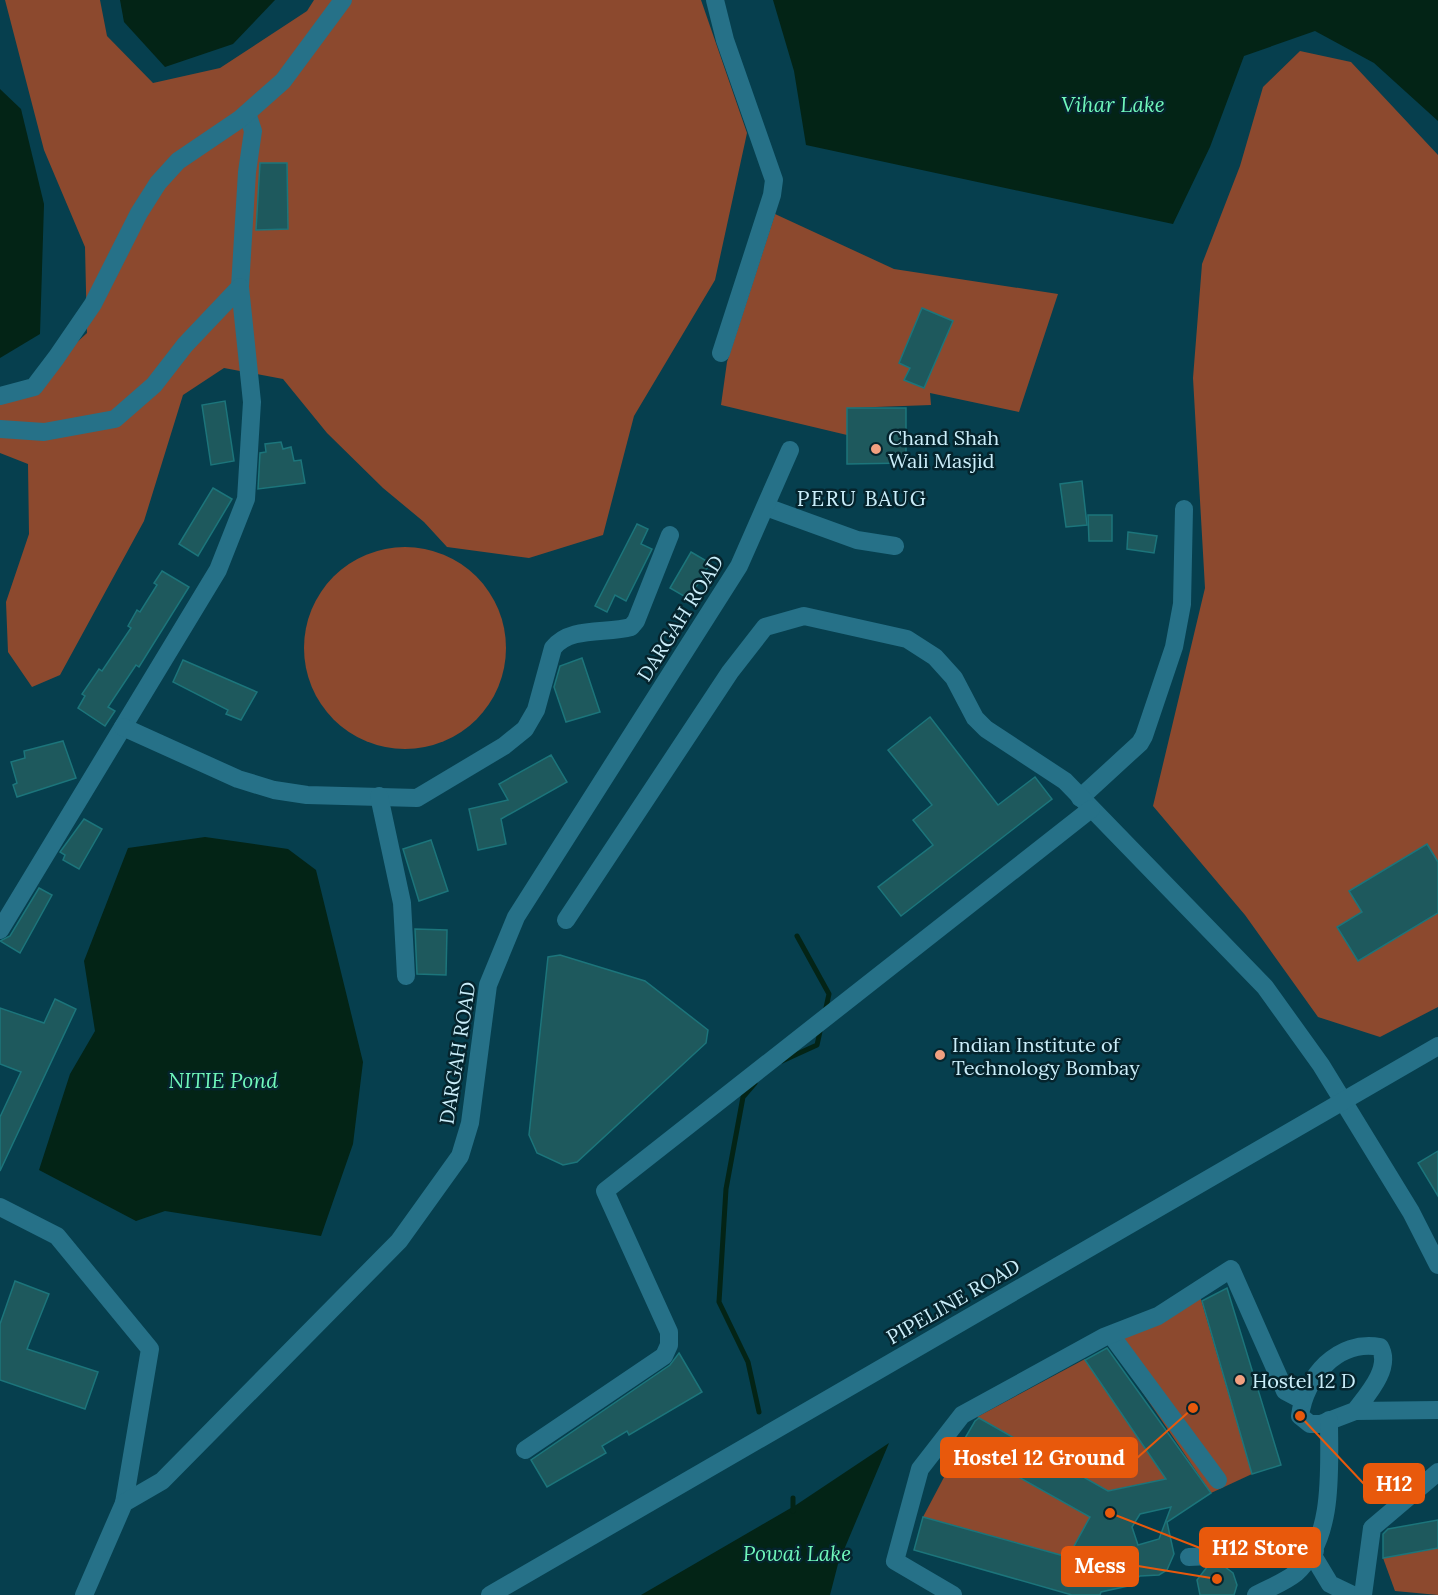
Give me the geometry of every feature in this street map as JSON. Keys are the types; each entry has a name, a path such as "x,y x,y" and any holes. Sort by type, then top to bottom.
{"street":[{"path":"0,396 34,387 57,358 93,304 158,183 178,161 247,113 283,81 343,0"},
{"path":"715,0 725,40 774,180 772,195 721,353"},
{"path":"0,930 218,570 246,499 252,402 240,287 247,172 253,131 247,113"},
{"path":"0,429 44,432 115,418 154,385 185,345 240,287"},
{"name":"DARGAH ROAD","path":"124,1503 162,1481 399,1241 460,1156 470,1123 488,985 516,917 740,566 790,450"},
{"path":"766,507 857,540 895,546"},
{"path":"525,1450 664,1356 669,1345 669,1332 605,1191 835,1011 1086,804 1140,743 1174,647 1182,604 1184,509"},
{"path":"123,727 238,779 274,790 307,795 417,798 504,746 525,729 536,710 553,648 558,641 569,636 631,627 636,621 670,535"},
{"path":"566,920 730,672 765,627 804,616 907,639 935,657 954,678 975,718 986,729 1065,782 1265,987 1321,1065 1411,1212 1438,1265"},
{"path":"379,796 402,903 406,976"},
{"name":"PIPELINE ROAD","path":"490,1595 1438,1046"},
{"path":"0,1207 57,1236 150,1349 124,1503 84,1595"},
{"path":"953,1595 895,1561 920,1469 962,1415 1111,1335 1158,1316 1231,1269 1285,1390 1301,1408 1310,1424 1321,1424 1355,1411 1438,1410"},
{"path":"1111,1335 1218,1480"},
{"path":"1301,1408 1319,1370 1330,1360 1362,1344 1380,1347 1384,1353 1383,1368 1355,1411"},
{"path":"1256,1595 1295,1574 1313,1552 1328,1498 1329,1420"},
{"path":"1363,1595 1372,1528 1438,1472"},
{"path":"1189,1557 1313,1552"},
{"path":"1313,1552 1330,1584 1353,1595"}],"shaded area":[{"path":"5,0 100,0 107,36 153,83 220,68 307,11 314,0 701,0 747,133 715,280 634,416 603,535 529,558 447,547 424,522 383,488 327,433 283,379 224,368 183,395 144,521 60,675 32,687 8,652 6,602 29,534 28,464 0,453 0,392 35,381 87,333 85,247 44,150"},
{"path":"1300,51 1351,62 1438,155 1438,1007 1380,1037 1318,1017 1245,915 1153,806 1205,588 1193,378 1202,264 1240,166 1263,87"},
{"path":"775,214 894,269 1058,294 1019,412 930,393 931,405 848,408 847,435 721,405 727,362"},
{"path":"395,547 415,547 434,551 453,559 477,576 498,609 504,628 506,648 504,668 498,687 477,720 453,737 434,745 415,749 395,749 376,745 357,737 333,720 316,696 308,677 304,658 304,638 308,619 316,600 333,576 357,559 376,551"},
{"path":"1200,1296 1252,1474 1211,1493 1109,1343"},
{"path":"1085,1359 1166,1479 1108,1491 977,1417"},
{"path":"961,1445 1091,1517 1068,1557 923,1517"},
{"path":"1438,1548 1438,1595 1395,1591 1383,1558"}],"water":[{"path":"120,0 275,0 233,44 165,67 124,22"},
{"name":"Vihar Lake","path":"773,0 1438,0 1438,121 1374,63 1315,31 1244,56 1210,147 1173,224 806,145 794,71"},
{"path":"0,89 21,109 44,204 40,334 0,358"},
{"name":"NITIE Pond","path":"205,837 288,849 316,870 363,1062 353,1144 321,1236 165,1211 136,1221 39,1170 70,1074 95,1031 84,961 128,848"},
{"name":"Powai Lake","path":"889,1443 838,1564 830,1595 641,1595 796,1505"}],"building":[{"path":"260,163 287,163 288,229 256,230"},
{"path":"922,308 953,321 924,388 904,380 910,368 899,363"},
{"path":"225,401 234,461 211,465 202,405"},
{"name":"Chand Shah Wali Masjid","path":"847,408 906,408 906,463 847,464"},
{"path":"281,442 283,449 291,447 294,461 301,460 305,483 258,489 260,453 266,452 265,444"},
{"path":"1082,481 1087,525 1066,527 1060,484"},
{"path":"213,488 232,499 198,556 179,544"},
{"path":"1088,515 1112,515 1112,541 1089,541"},
{"path":"637,524 648,529 641,544 652,549 626,601 615,595 607,612 595,606"},
{"path":"1128,532 1157,536 1154,553 1127,549"},
{"path":"691,552 710,563 689,599 670,588"},
{"path":"162,571 189,587 139,667 136,665 108,707 115,711 105,726 78,708 85,696 82,694 99,669 102,671 131,628 128,626 137,610 140,612 157,585 154,583"},
{"path":"582,658 600,712 566,722 554,687 560,666"},
{"path":"183,660 257,692 241,720 226,714 228,710 173,682"},
{"path":"930,717 998,805 1035,777 1052,799 901,916 878,887 933,845 913,820 932,805 888,750"},
{"path":"63,741 76,778 17,797 13,785 17,783 11,762 25,758 24,751"},
{"path":"551,755 567,782 501,819 506,844 478,850 469,809 508,800 499,784"},
{"path":"84,819 102,829 79,869 63,860 65,855 60,852"},
{"path":"431,840 448,891 419,901 403,849"},
{"path":"1427,844 1438,862 1438,913 1358,961 1337,927 1362,912 1349,891"},
{"path":"39,888 52,895 20,953 0,941 10,936"},
{"path":"415,929 447,930 446,975 417,974"},
{"path":"560,955 645,981 708,1030 706,1043 577,1162 563,1165 537,1153 529,1135 548,957"},
{"path":"55,999 76,1009 0,1171 0,1117 21,1072 0,1064 0,1008 44,1023"},
{"path":"1438,1151 1438,1196 1418,1163"},
{"path":"15,1281 49,1294 27,1349 98,1372 85,1409 0,1380 0,1324"},
{"name":"Hostel 12 D","path":"1227,1288 1281,1465 1252,1474 1202,1301"},
{"path":"1107,1348 1211,1493 1167,1522 1174,1554 1167,1570 1159,1575 1140,1576 1128,1586 1101,1592 1100,1595 1072,1595 914,1550 923,1517 1068,1557 1090,1517 961,1445 979,1418 1108,1491 1166,1479 1085,1360","holes":["1171,1507 1159,1539 1138,1545 1132,1527 1140,1514"]},
{"path":"679,1353 702,1392 629,1435 627,1431 602,1446 606,1453 547,1487 531,1460 670,1365"},
{"path":"1438,1520 1438,1548 1383,1558 1383,1534 1388,1529"},
{"path":"1207,1567 1225,1567 1233,1573 1237,1585 1234,1595 1200,1595 1197,1580"}],"waterway":[{"path":"797,936 829,994 825,1012"},
{"path":"782,1061 817,1045 821,1027"},
{"path":"755,1083 743,1097 726,1189 719,1302 748,1362 759,1412"},
{"path":"793,1498 793,1511"}],"place":[{"name":"Chand Shah Wali Masjid","path":"876,449"},
{"name":"Indian Institute of Technology Bombay","path":"940,1055"},
{"name":"Hostel 12 D","path":"1240,1380"},
{"name":"Hostel 12 Ground","path":"1193,1408"},
{"name":"H12","path":"1300,1416"},
{"name":"H12 Store","path":"1110,1513"},
{"name":"Mess","path":"1217,1579"}],"district":[{"name":"PERU BAUG","path":"862,498"}]}
